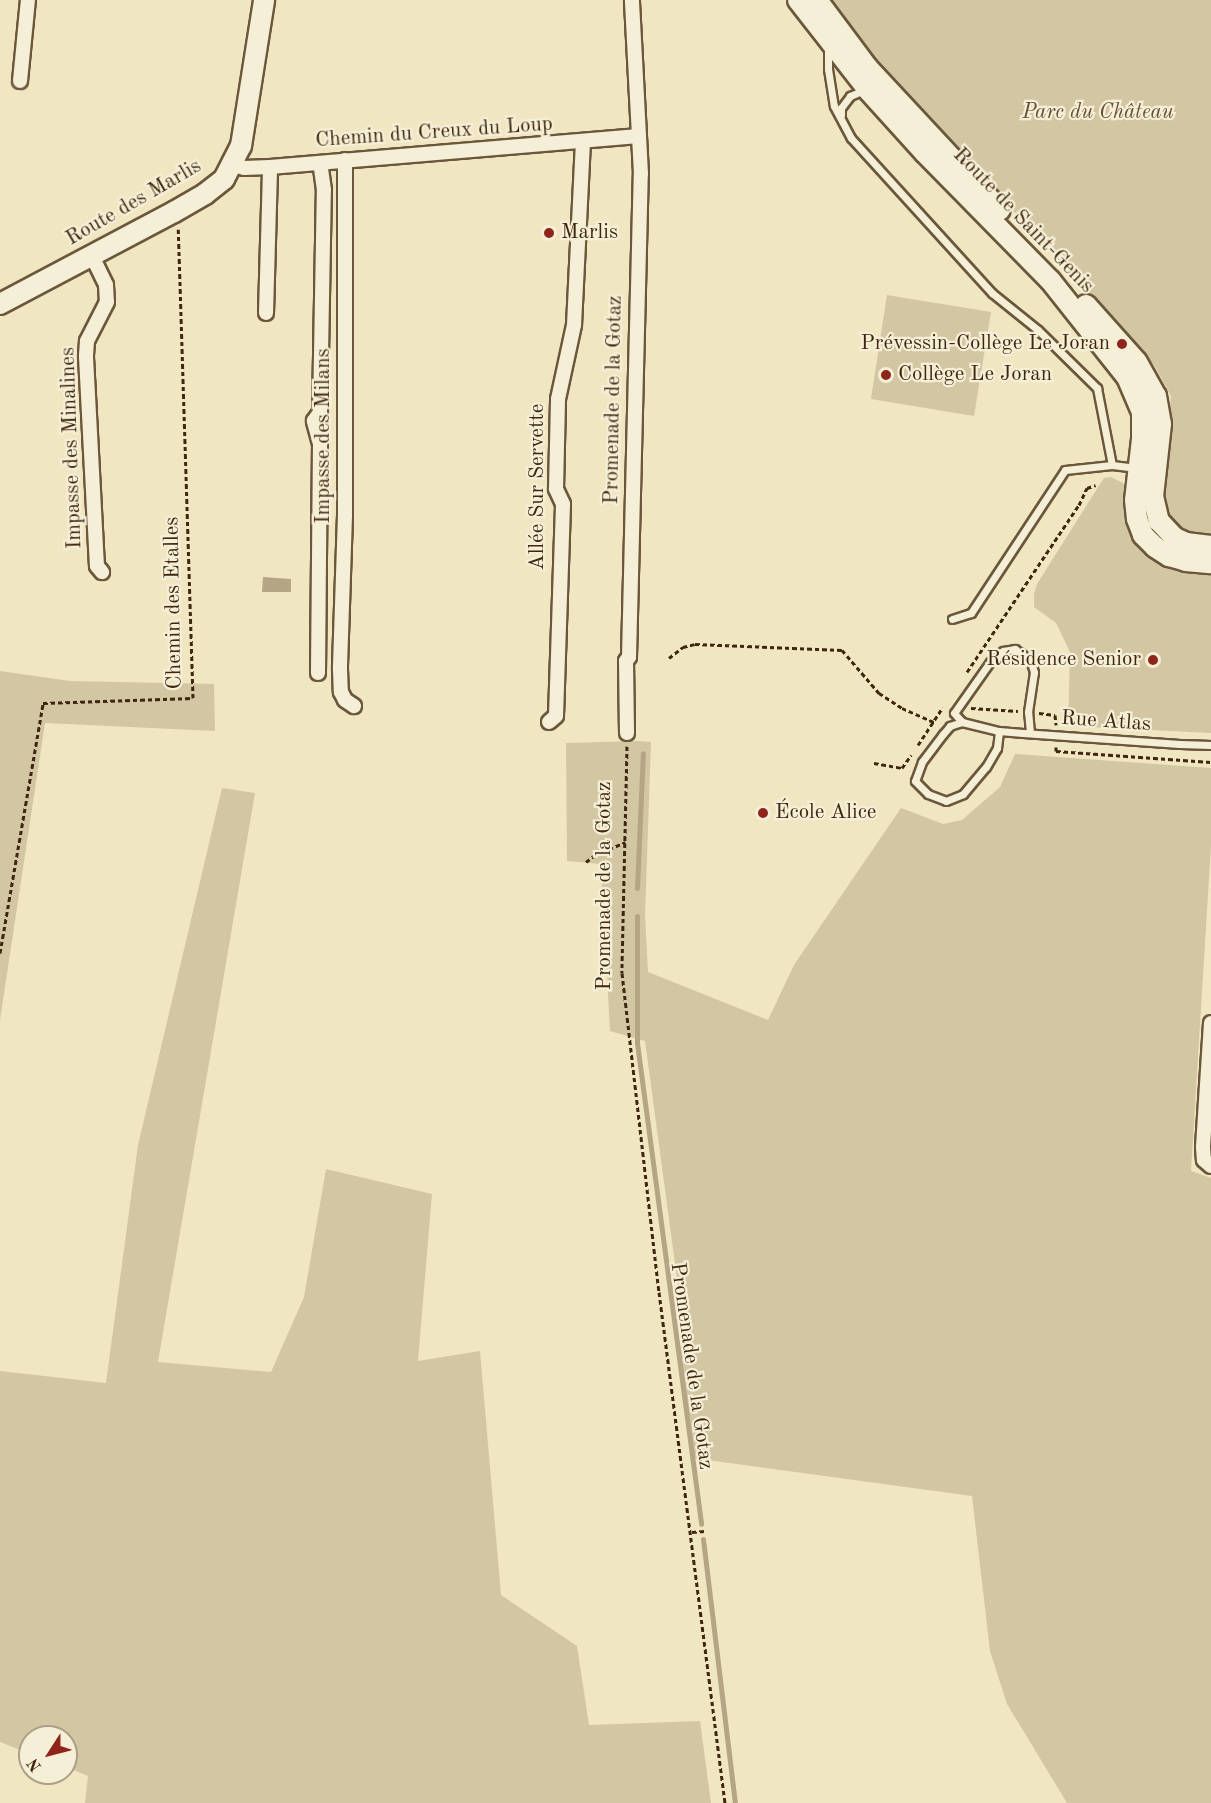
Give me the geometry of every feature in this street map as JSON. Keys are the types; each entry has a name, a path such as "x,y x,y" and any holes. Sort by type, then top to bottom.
{"main road":[{"name":"Route des Marlis","path":"0,304 174,212 205,194 224,179 241,146 264,0"},
{"name":"Route de Saint-Genis","path":"798,0 830,42 878,90 925,153 1050,280 1127,377 1142,413 1146,470 1154,508 1167,532 1186,543 1211,546"},
{"name":"Route de Saint-Genis","path":"817,0 867,67 878,90"},
{"name":"Route de Saint-Genis","path":"1146,470 1136,500 1137,519 1143,534 1155,547 1169,556 1211,563"}],"street":[{"path":"20,81 28,0"},
{"name":"Promenade de la Gotaz","path":"627,733 627,661 629,657 641,174 632,0"},
{"name":"Chemin du Creux du Loup","path":"233,165 244,168 270,167 583,143 639,136"},
{"name":"Allée Sur Servette","path":"549,722 556,716 563,504 556,489 558,399 574,325 583,143"},
{"name":"Impasse des Milans","path":"345,160 345,515 340,669 341,692 345,700 354,706"},
{"path":"318,673 320,444 314,421 320,412 324,190 320,163"},
{"path":"266,313 270,167"},
{"name":"Impasse des Minalines","path":"92,256 106,285 107,293 107,302 87,341 86,357 97,566 102,572"},
{"path":"1208,1163 1203,1147 1211,1023"}],"lane":[{"path":"830,42 827,48 830,89 834,106 852,138 872,163 992,293 1038,330 1097,388 1112,465"},
{"path":"841,115 841,108 850,96 878,90"},
{"path":"952,619 971,613 1065,470 1112,465 1146,470"},
{"path":"999,731 996,748 986,767 963,794 946,801 928,794 915,781 922,762 943,734 950,726 962,722 954,713 990,662 1003,651 1015,649 1030,660 1034,672 1028,712 1030,733"},
{"name":"Rue Atlas","path":"962,722 999,731 1211,745"}],"path":[{"name":"Chemin des Etalles","path":"0,953 42,703 193,698 178,231 174,212"},
{"path":"965,675 1079,505 1087,488 1096,485"},
{"path":"669,658 683,647 695,645 842,650 879,693 902,708 934,722"},
{"path":"874,763 902,768 945,703"},
{"name":"Promenade de la Gotaz","path":"627,733 622,973 659,1292 692,1532 725,1803"},
{"path":"586,862 595,855 625,842"},
{"path":"692,1532 705,1531"}],"green space":[{"name":"Parc du Château","path":"832,0 1211,0 1211,540 1180,532 1169,521 1161,500 1171,396 1154,365 875,60"},
{"path":"887,295 991,312 974,416 871,399"},
{"path":"1111,477 1123,483 1128,491 1132,526 1211,571 1211,733 1068,726 1070,652 1056,623 1034,607 1034,594 1037,584 1104,478"},
{"path":"0,671 70,681 214,684 215,731 45,723 0,1020"},
{"path":"651,742 645,915 648,972 768,1020 794,965 901,808 943,824 962,820 1000,787 1015,754 1211,768 1211,846 1191,1171 1211,1178 1211,1803 1067,1803 1007,1704 990,1651 972,1496 693,1458 679,1347 686,1345 645,1041 610,1031 601,864 567,861 566,743"},
{"path":"222,788 255,793 158,1362 271,1372 304,1297 326,1169 432,1194 418,1361 480,1351 501,1595 577,1646 589,1725 700,1721 711,1803 85,1803 88,1776 78,1772 78,1725 18,1725 18,1749 0,1742 0,1371 106,1383 138,1145"}],"shaded area":[{"path":"263,577 291,579 291,592 262,592"}],"waterway":[{"path":"637,888 643,753"},
{"path":"637,916 637,1043 701,1524"},
{"path":"703,1539 735,1803"}],"place":[{"name":"Marlis","path":"549,233"},
{"name":"Prévessin-Collège Le Joran","path":"1122,344"},
{"name":"Collège Le Joran","path":"886,375"},
{"name":"Résidence Senior","path":"1153,660"},
{"name":"École Alice","path":"763,813"}]}
